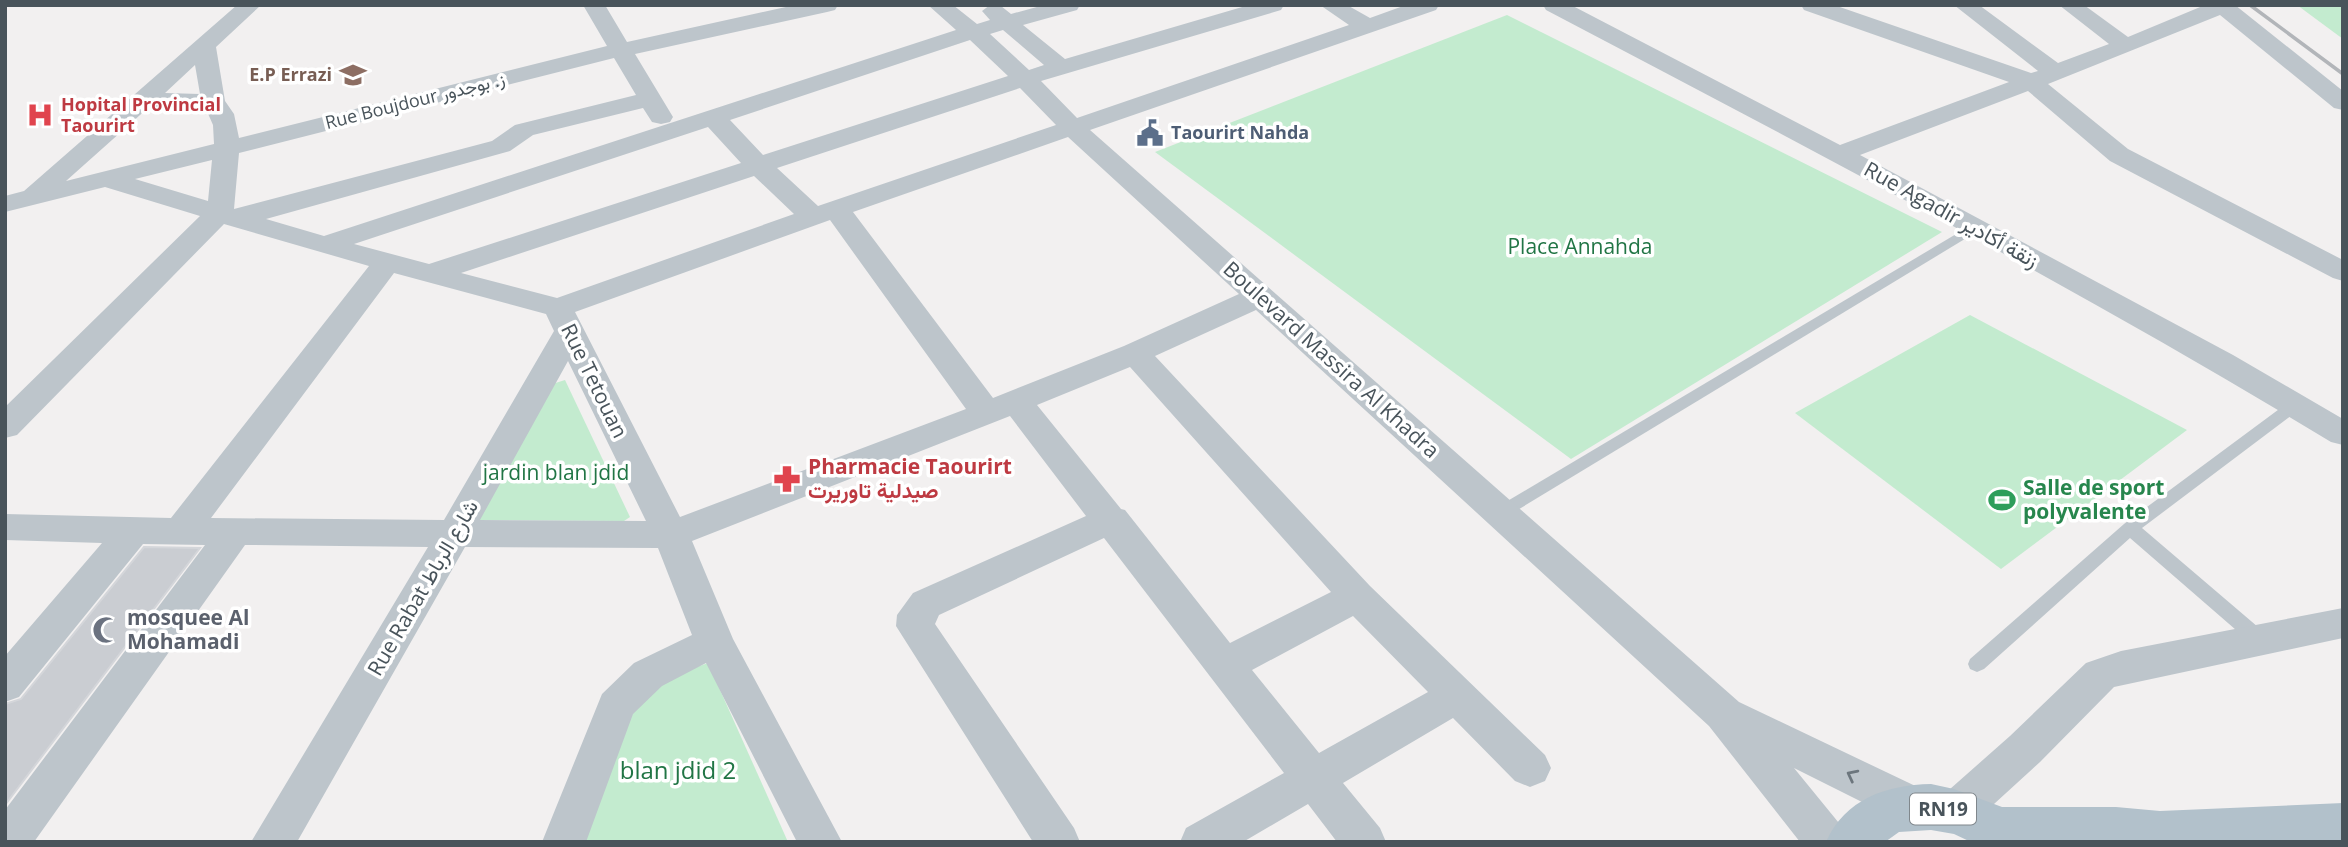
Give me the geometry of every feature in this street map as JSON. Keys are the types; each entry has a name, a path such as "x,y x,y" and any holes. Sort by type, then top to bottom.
{"main road":[{"name":"RN19","path":"1852,842 1866,823 1887,810 1934,808 2009,836 2116,830 2169,836 2343,826"}],"street":[{"path":"5,219 250,5"},
{"path":"594,5 648,99 670,131"},
{"name":"Rue Boujdour ز. بوجدور","path":"5,204 227,146 620,50 827,5"},
{"name":"Boulevard Massira Al Khadra","path":"939,5 979,19 996,50 1073,128 1724,714"},
{"path":"324,245 713,117 979,19 1006,23 1069,5"},
{"path":"434,272 1023,79 1273,5"},
{"path":"1331,5 1370,27"},
{"path":"564,320 824,213 1428,5"},
{"name":"Rue Agadir زنقة أكادير","path":"1554,5 1839,154 2210,355 2343,434"},
{"path":"1812,5 2030,81 2119,155 2343,272"},
{"path":"1965,5 2055,72"},
{"path":"2070,5 2126,46"},
{"path":"1839,154 2126,46 2222,6 2343,103"},
{"path":"1006,23 1061,68"},
{"path":"204,46 212,102 222,114 226,125 228,215"},
{"path":"144,99 212,102"},
{"path":"5,426 228,215 501,146 524,130 648,99"},
{"path":"713,117 758,165 824,213 1002,406 1112,519 1223,666 1315,777 1364,842"},
{"name":"Rue Tetouan","path":"103,178 324,245 434,272 564,320 671,535 715,642 820,842"},
{"path":"182,530 387,262"},
{"path":"5,527 133,531 457,531 671,535 1135,353 1261,296"},
{"name":"Rue Rabat شارع الرباط","path":"273,842 457,531 564,320"},
{"path":"1135,353 1357,596 1530,768"},
{"path":"1058,842 915,626 916,614 926,604 1112,519"},
{"path":"5,685 133,531"},
{"path":"8,842 235,532"},
{"path":"1223,666 1357,596"},
{"path":"1724,714 1934,808 2025,749 2099,675 2121,667 2343,623"},
{"path":"564,842 616,706 629,687 645,674 715,642"},
{"path":"1202,842 1457,696"},
{"path":"1724,714 1827,842"}],"lane":[{"path":"1500,513 1973,228"},
{"path":"1977,664 2130,528 2295,405"},
{"path":"2130,528 2258,638"}],"green space":[{"path":"2297,5 2343,5 2343,39"},
{"name":"Place Annahda","path":"1507,15 1942,232 1571,459 1155,152"},
{"name":"Salle de sport polyvalente","path":"1970,315 2187,430 2001,569 1795,413"},
{"name":"jardin blan jdid","path":"565,380 630,517 624,521 476,520 549,385"},
{"name":"blan jdid 2","path":"708,663 788,842 577,842 632,690"}],"building":[{"name":"mosquee Al Mohamadi","path":"144,547 200,548 5,805 5,704 21,699"}],"railway":[{"path":"2250,5 2343,74"}],"place":[{"name":"E.P Errazi","path":"353,75"},
{"name":"Hopital Provincial Taourirt","path":"40,115"},
{"name":"Taourirt Nahda","path":"1150,133"},
{"name":"Pharmacie Taourirt صيدلية تاوريرت","path":"787,479"},
{"name":"Salle de sport polyvalente","path":"2002,500"},
{"name":"mosquee Al Mohamadi","path":"106,630"}]}
